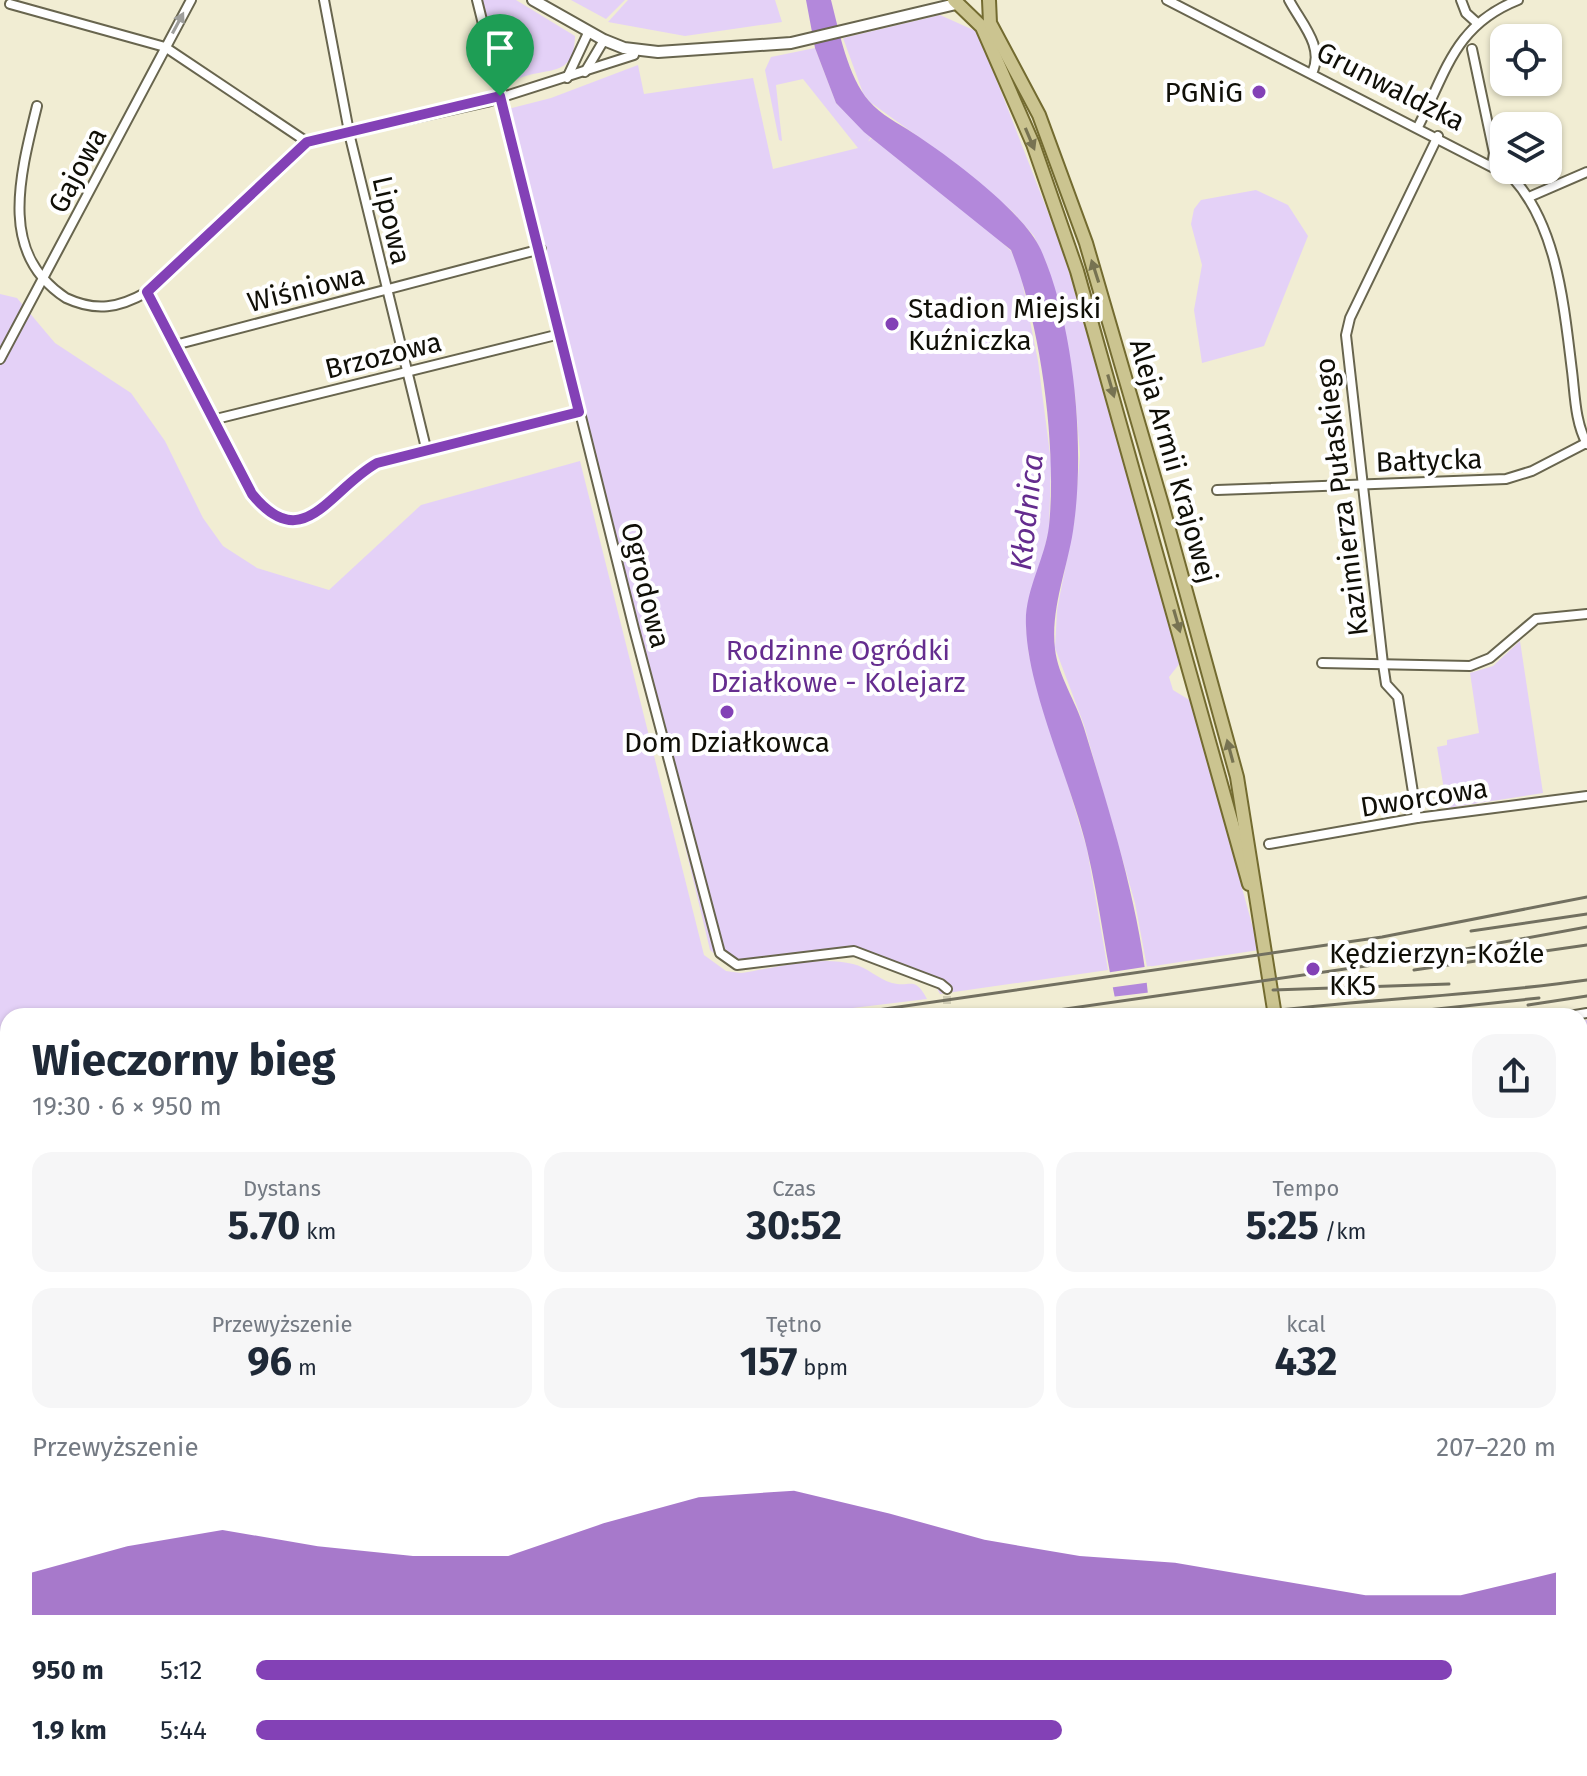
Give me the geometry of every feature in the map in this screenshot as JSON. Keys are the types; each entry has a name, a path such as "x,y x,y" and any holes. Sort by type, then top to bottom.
{"main road":[{"name":"Aleja Armii Krajowej","path":"959,5 980,9 989,1"},
{"name":"Aleja Armii Krajowej","path":"989,1 990,23 999,44 1027,90 1052,146 1109,315 1237,777 1274,1008"},
{"name":"Aleja Armii Krajowej","path":"959,5 982,27 1033,144 1077,271 1266,949"}],"street":[{"name":"Gajowa","path":"0,359 191,0"},
{"name":"Lipowa","path":"324,0 349,131 385,291 426,448"},
{"name":"Ogrodowa","path":"477,0 579,412 720,953 737,965 854,951 944,987"},
{"path":"533,0 604,40 635,50 681,51 791,43 918,11 959,5"},
{"path":"918,11 935,0"},
{"name":"Grunwaldzka","path":"1167,0 1490,164"},
{"path":"1289,0 1316,46 1318,57 1312,73"},
{"path":"1461,0 1466,13 1476,22"},
{"path":"1418,127 1461,42 1476,22 1518,0"},
{"path":"10,4 165,47 307,142"},
{"path":"567,78 588,33"},
{"path":"585,73 604,40"},
{"path":"1472,49 1490,134"},
{"path":"17,254 22,265 41,286 97,308 126,304 147,292 307,142 585,73 634,55 635,50"},
{"path":"11,228 10,215 37,106"},
{"name":"Kazimierza Pułaskiego","path":"1417,818 1398,697 1386,684 1346,358 1347,327 1438,136"},
{"path":"1529,197 1587,172"},
{"name":"Grunwaldzka","path":"1518,184 1540,218 1555,267 1581,430 1586,443"},
{"name":"Wiśniowa","path":"175,345 541,249"},
{"path":"147,292 216,419 252,494 266,511 284,520 299,522 314,516 356,475 377,463 426,448 579,412"},
{"name":"Brzozowa","path":"216,419 560,334"},
{"name":"Bałtycka","path":"1217,490 1510,478 1532,471 1586,443"},
{"path":"1322,663 1470,666 1490,658 1536,619 1587,614"},
{"name":"Dworcowa","path":"1269,844 1417,818 1587,796"}],"green space":[{"path":"479,0 516,0 575,36 569,60 564,66 516,80 511,71 499,79"},
{"path":"571,0 625,0 606,19"},
{"path":"628,0 775,0 782,22 685,36 608,22"},
{"path":"940,15 978,32 1063,251 1180,663 1169,677 1173,690 1191,701 1259,950 1147,967 1135,903 1084,725 1055,648 1057,610 1074,523 1080,455 1075,394 1047,265 1034,236 1012,211 945,156 870,102 863,93 843,38"},
{"name":"Rodzinne Ogródki Działkowe - Kolejarz","path":"815,48 836,103 871,137 868,142 872,138 994,235 1011,251 1020,271 1038,361 1051,462 1049,530 1026,625 1029,655 1087,849 1108,970 940,994 935,985 845,947 728,965 710,950 508,109 551,98 638,65 644,94 753,78 773,169 858,148 803,79 776,85 782,141 779,140 765,70 771,57"},
{"path":"1256,190 1288,205 1308,236 1264,346 1202,363 1194,310 1202,265 1191,224 1194,209 1201,200"},
{"path":"0,294 17,298 55,343 131,393 165,441 203,518 223,546 257,568 329,590 421,505 580,461 704,955 726,971 741,973 812,962 853,964 892,983 915,985 927,999 853,1008 0,1008"},
{"path":"1520,641 1543,793 1447,808 1437,747 1447,745 1447,740 1479,733 1470,673 1493,666"}],"shaded area":[{"path":"806,0 831,0 850,67 869,101 884,115 965,170 1002,202 1032,235 1052,280 1069,348 1078,458 1074,524 1057,602 1055,649 1084,728 1125,870 1141,943 1149,1008 1117,1008 1087,849 1042,708 1029,652 1026,613 1049,526 1051,460 1044,386 1022,280 1011,250 864,132 836,103 815,48"}],"pier":[{"path":"1151,966 1152,982 1108,988 1105,973"},
{"path":"1153,992 1154,1008 1113,1008 1111,997"}],"tunnel":[{"path":"947,989 947,1008"}],"railway":[{"path":"891,1008 1382,937 1587,897"},
{"path":"1471,931 1587,914"},
{"path":"1072,1008 1394,962 1587,927"},
{"path":"1414,970 1587,945"},
{"path":"1303,1008 1587,980"},
{"path":"1273,990 1449,984"},
{"path":"1528,1005 1587,996"},
{"path":"1446,1008 1539,998"}],"place":[{"name":"PGNiG","path":"1259,92"},
{"name":"Stadion Miejski Kuźniczka","path":"892,324"},
{"name":"Dom Działkowca","path":"727,712"},
{"name":"Kędzierzyn-Koźle KK5","path":"1313,969"}],"route":[{"path":"500,96 579,412 426,448 377,463 356,475 314,516 299,522 284,520 266,511 252,494 216,419 147,292 307,142 487,102 500,96"}],"water label":[{"name":"Kłodnica","path":"1027,512"}]}
